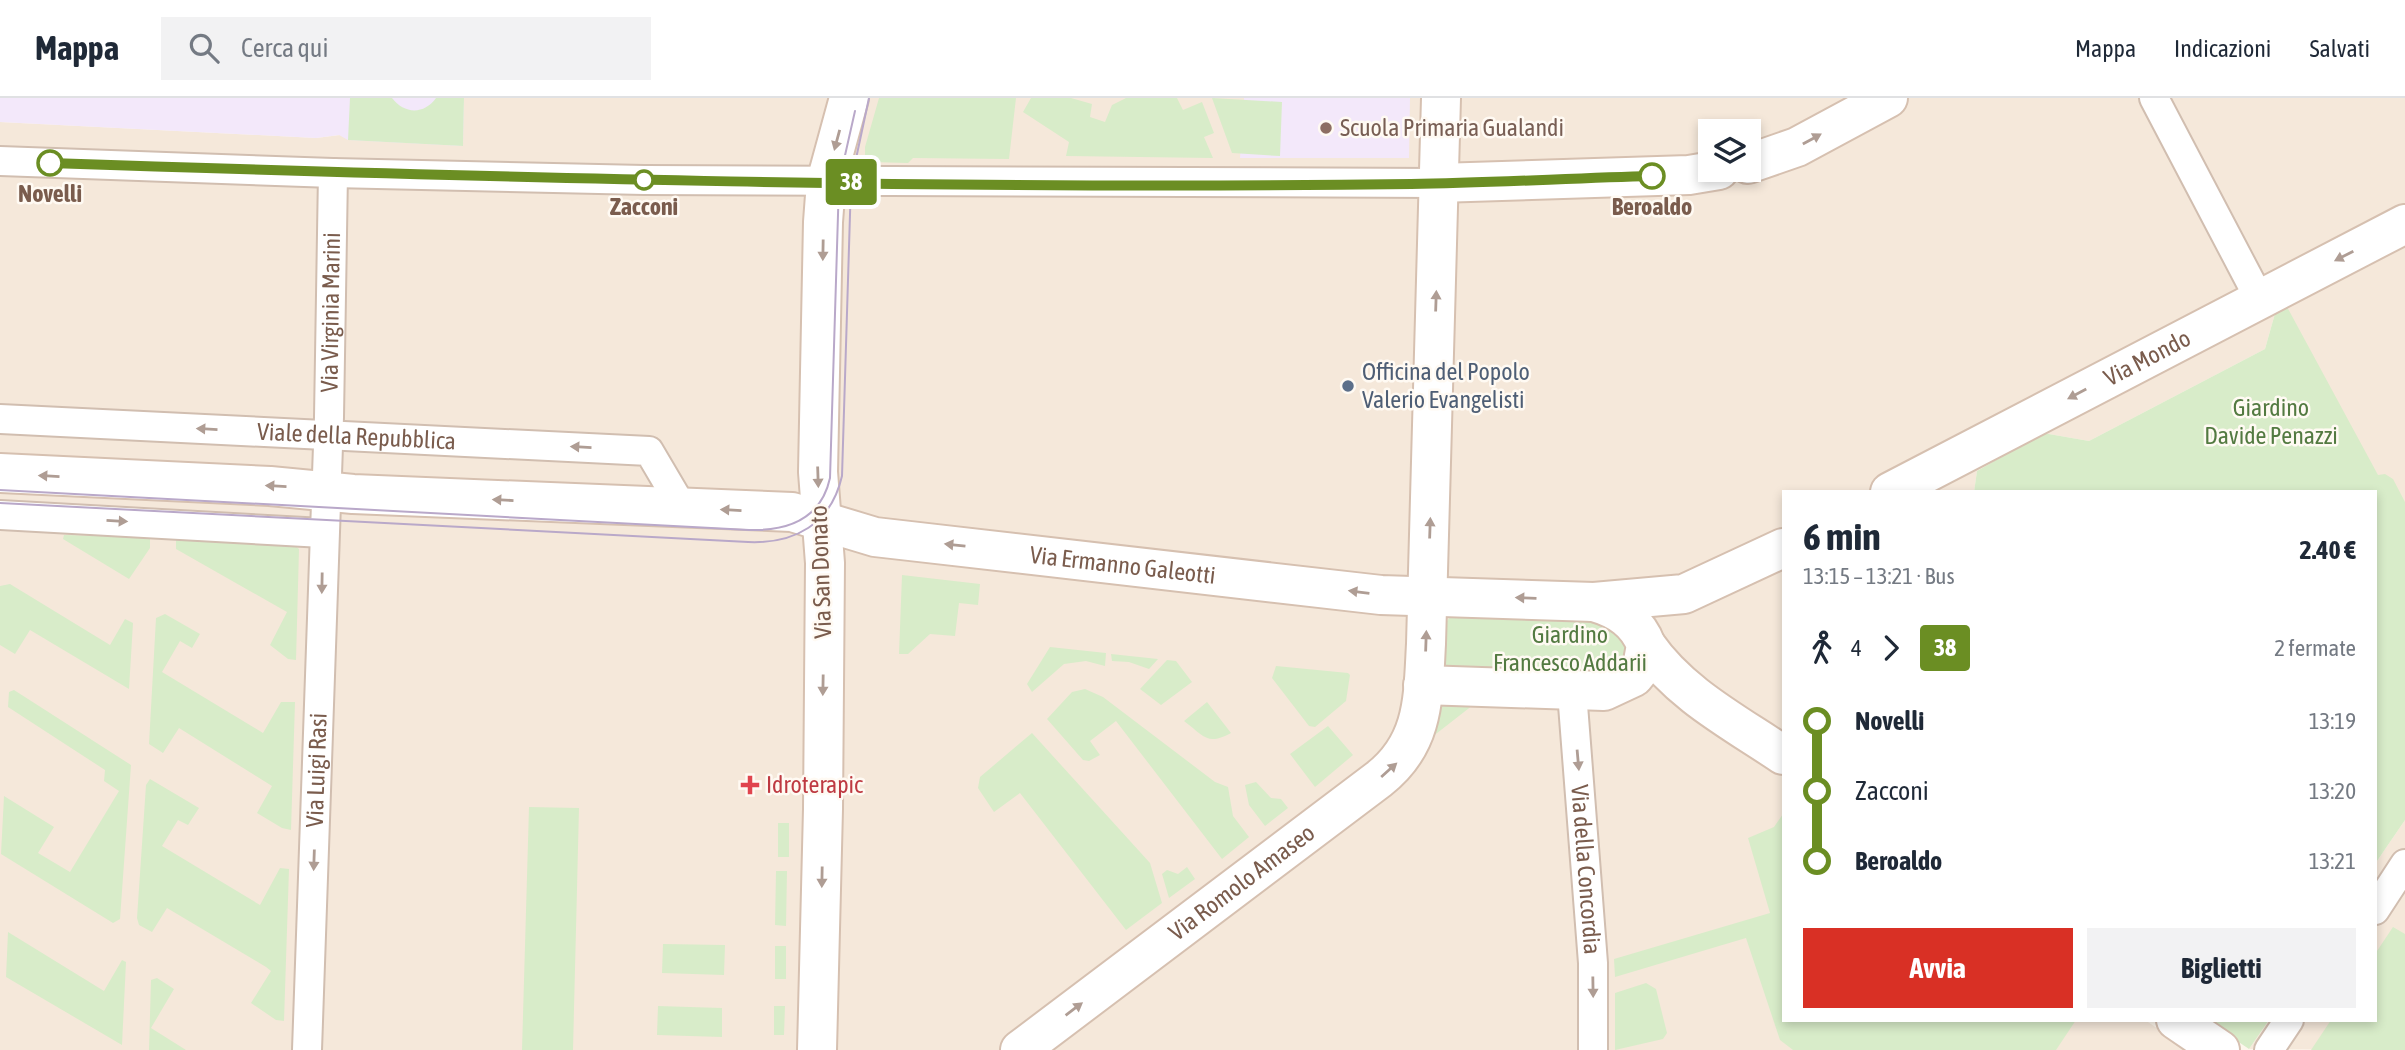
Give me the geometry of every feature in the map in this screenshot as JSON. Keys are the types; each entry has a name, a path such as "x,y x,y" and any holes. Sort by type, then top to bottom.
{"main road":[{"name":"Via San Donato","path":"817,1050 825,574 818,453 826,182 849,98"},
{"name":"Via Romolo Amaseo","path":"1020,1050 1390,771 1410,747 1416,731 1423,685 1441,98"},
{"path":"1761,159 1797,147 1888,98"},
{"path":"1438,183 1698,174"},
{"name":"Via Mondo","path":"1894,490 2405,224"},
{"path":"0,474 792,512 821,519"},
{"name":"Via Ermanno Galeotti","path":"821,519 875,537 1381,595 1594,602"},
{"path":"1594,602 1684,594 1782,548"},
{"path":"1594,602 1625,616 1635,625 1661,666 1699,699 1782,754"},
{"path":"1624,684 1642,667 1646,645"},
{"path":"1423,685 1572,692 1604,691 1653,678 1699,699"},
{"path":"2179,1022 2220,1050"}],"street":[{"path":"2154,98 2260,300"},
{"path":"0,161 333,173 826,182 1438,183"},
{"name":"Via Virginia Marini","path":"326,491 333,173"},
{"name":"Viale della Repubblica","path":"0,419 649,451 682,507"},
{"name":"Via Luigi Rasi","path":"307,1050 326,491"},
{"path":"0,515 323,533"},
{"name":"Via della Concordia","path":"1572,692 1592,950 1593,1050"},
{"path":"2377,907 2405,864"},
{"path":"2269,1050 2288,1022"},
{"path":"2291,1050 2307,1022"}],"shaded area":[{"path":"0,98 464,98 463,146 348,140 339,135 316,138 0,122"},
{"path":"464,98 2405,98 2405,525 2276,310 2265,349 2089,441 2043,433 2032,438 1977,471 1974,490 1782,490 1782,1022 2148,1022 2189,1050 0,1050 0,122 316,138 340,135 462,146"},
{"name":"Scuola Primaria Gualandi","path":"1244,98 1410,98 1409,158 1240,158"},
{"path":"2405,820 2405,1050 2249,1049 2268,1022 2377,1022 2377,861"}],"green space":[{"path":"350,98 392,98 408,110 420,110 436,98 464,98 463,146 348,140"},
{"path":"879,98 1016,98 1009,159 913,158 908,163 871,162 865,156 865,147"},
{"path":"1031,98 1071,98 1092,104 1090,117 1105,122 1112,105 1126,98 1177,98 1183,110 1202,102 1214,133 1204,137 1213,158 1066,156 1069,142 1023,112"},
{"path":"1212,98 1282,102 1280,156 1232,153"},
{"name":"Giardino Davide Penazzi","path":"2286,305 2378,475 2385,474 2393,479 2405,502 2405,820 2377,861 2377,490 1974,490 1977,471 2043,433 2089,441 2265,349 2276,310"},
{"path":"64,535 150,537 150,548 129,579 63,539"},
{"path":"176,538 292,543 299,549 296,660 288,659 270,645 287,612 176,549"},
{"path":"902,575 980,584 978,605 959,603 955,636 930,634 908,654 899,654"},
{"path":"10,584 110,645 125,619 133,623 129,689 30,630 15,654 0,645 0,586"},
{"path":"165,614 200,634 192,648 180,641 162,672 263,733 281,702 295,702 291,830 282,828 257,813 272,786 179,728 163,753 149,744 156,618"},
{"name":"Giardino Francesco Addarii","path":"1450,617 1562,618 1604,622 1627,644 1626,657 1611,673 1444,672 1447,621"},
{"path":"1050,647 1106,653 1105,666 1086,661 1064,664 1032,692 1027,684"},
{"path":"1111,654 1158,659 1149,669 1129,662 1112,661"},
{"path":"1167,660 1176,661 1192,682 1161,705 1140,689"},
{"path":"1276,666 1348,673 1350,675 1346,701 1315,727 1309,726 1272,678"},
{"path":"1085,689 1103,697 1215,782 1228,787 1233,816 1249,837 1222,859 1116,721 1090,741 1100,755 1089,761 1083,760 1047,719 1072,692"},
{"path":"14,690 131,765 120,919 113,923 1,854 4,796 54,827 38,853 70,872 119,791 104,781 105,770 8,707 9,692"},
{"path":"1482,698 1432,737 1436,701"},
{"path":"1207,702 1231,733 1216,739 1206,738 1184,721"},
{"path":"1328,726 1353,755 1315,787 1290,754"},
{"path":"1032,733 1150,863 1162,903 1126,930 1020,793 994,812 978,788 980,777"},
{"path":"150,779 199,808 188,825 178,820 162,846 260,905 280,868 289,869 284,1021 276,1020 251,1003 271,971 266,967 167,908 152,932 139,925 137,918 146,785"},
{"path":"1256,782 1271,798 1281,799 1288,808 1265,826 1249,805 1245,785"},
{"path":"529,807 579,808 573,1050 522,1050"},
{"path":"1782,815 1782,1022 2075,1022 2056,1050 1793,1050 1780,1040 1746,938 1615,977 1614,959 1770,913 1748,838 1774,827"},
{"path":"778,823 789,823 789,857 778,857"},
{"path":"1187,867 1195,879 1169,898 1162,874 1167,870 1178,874"},
{"path":"776,871 787,871 786,926 775,925"},
{"path":"2393,927 2405,934 2405,1050 2311,1050 2330,1022 2377,1022 2377,951"},
{"path":"8,932 104,991 122,960 126,962 122,1045 6,977"},
{"path":"663,944 725,945 724,975 662,973"},
{"path":"775,946 786,946 786,979 775,979"},
{"path":"157,978 174,989 151,1028 186,1050 149,1050 151,980"},
{"path":"1646,983 1656,989 1667,1033 1663,1039 1615,1050 1615,993"},
{"path":"658,1006 722,1008 722,1037 657,1035"},
{"path":"774,1006 785,1006 784,1035 774,1035"},
{"path":"2209,1022 2268,1022 2249,1049"}],"tram line":[{"path":"0,503 748,542 765,542 795,535 820,519 837,493 842,476 851,182 869,98"},
{"path":"0,490 749,530 789,525 800,520 819,504 830,478 839,182 855,111"}],"bus line":[{"name":"38","path":"50,163 458,177 851,182 1410,184 1652,176"}],"place":[{"name":"Scuola Primaria Gualandi","path":"1326,128"},
{"name":"Novelli","path":"50,163"},
{"name":"Beroaldo","path":"1652,176"},
{"name":"Zacconi","path":"644,180"},
{"name":"Officina del Popolo Valerio Evangelisti","path":"1348,386"},
{"name":"Idroterapic","path":"750,785"}]}
